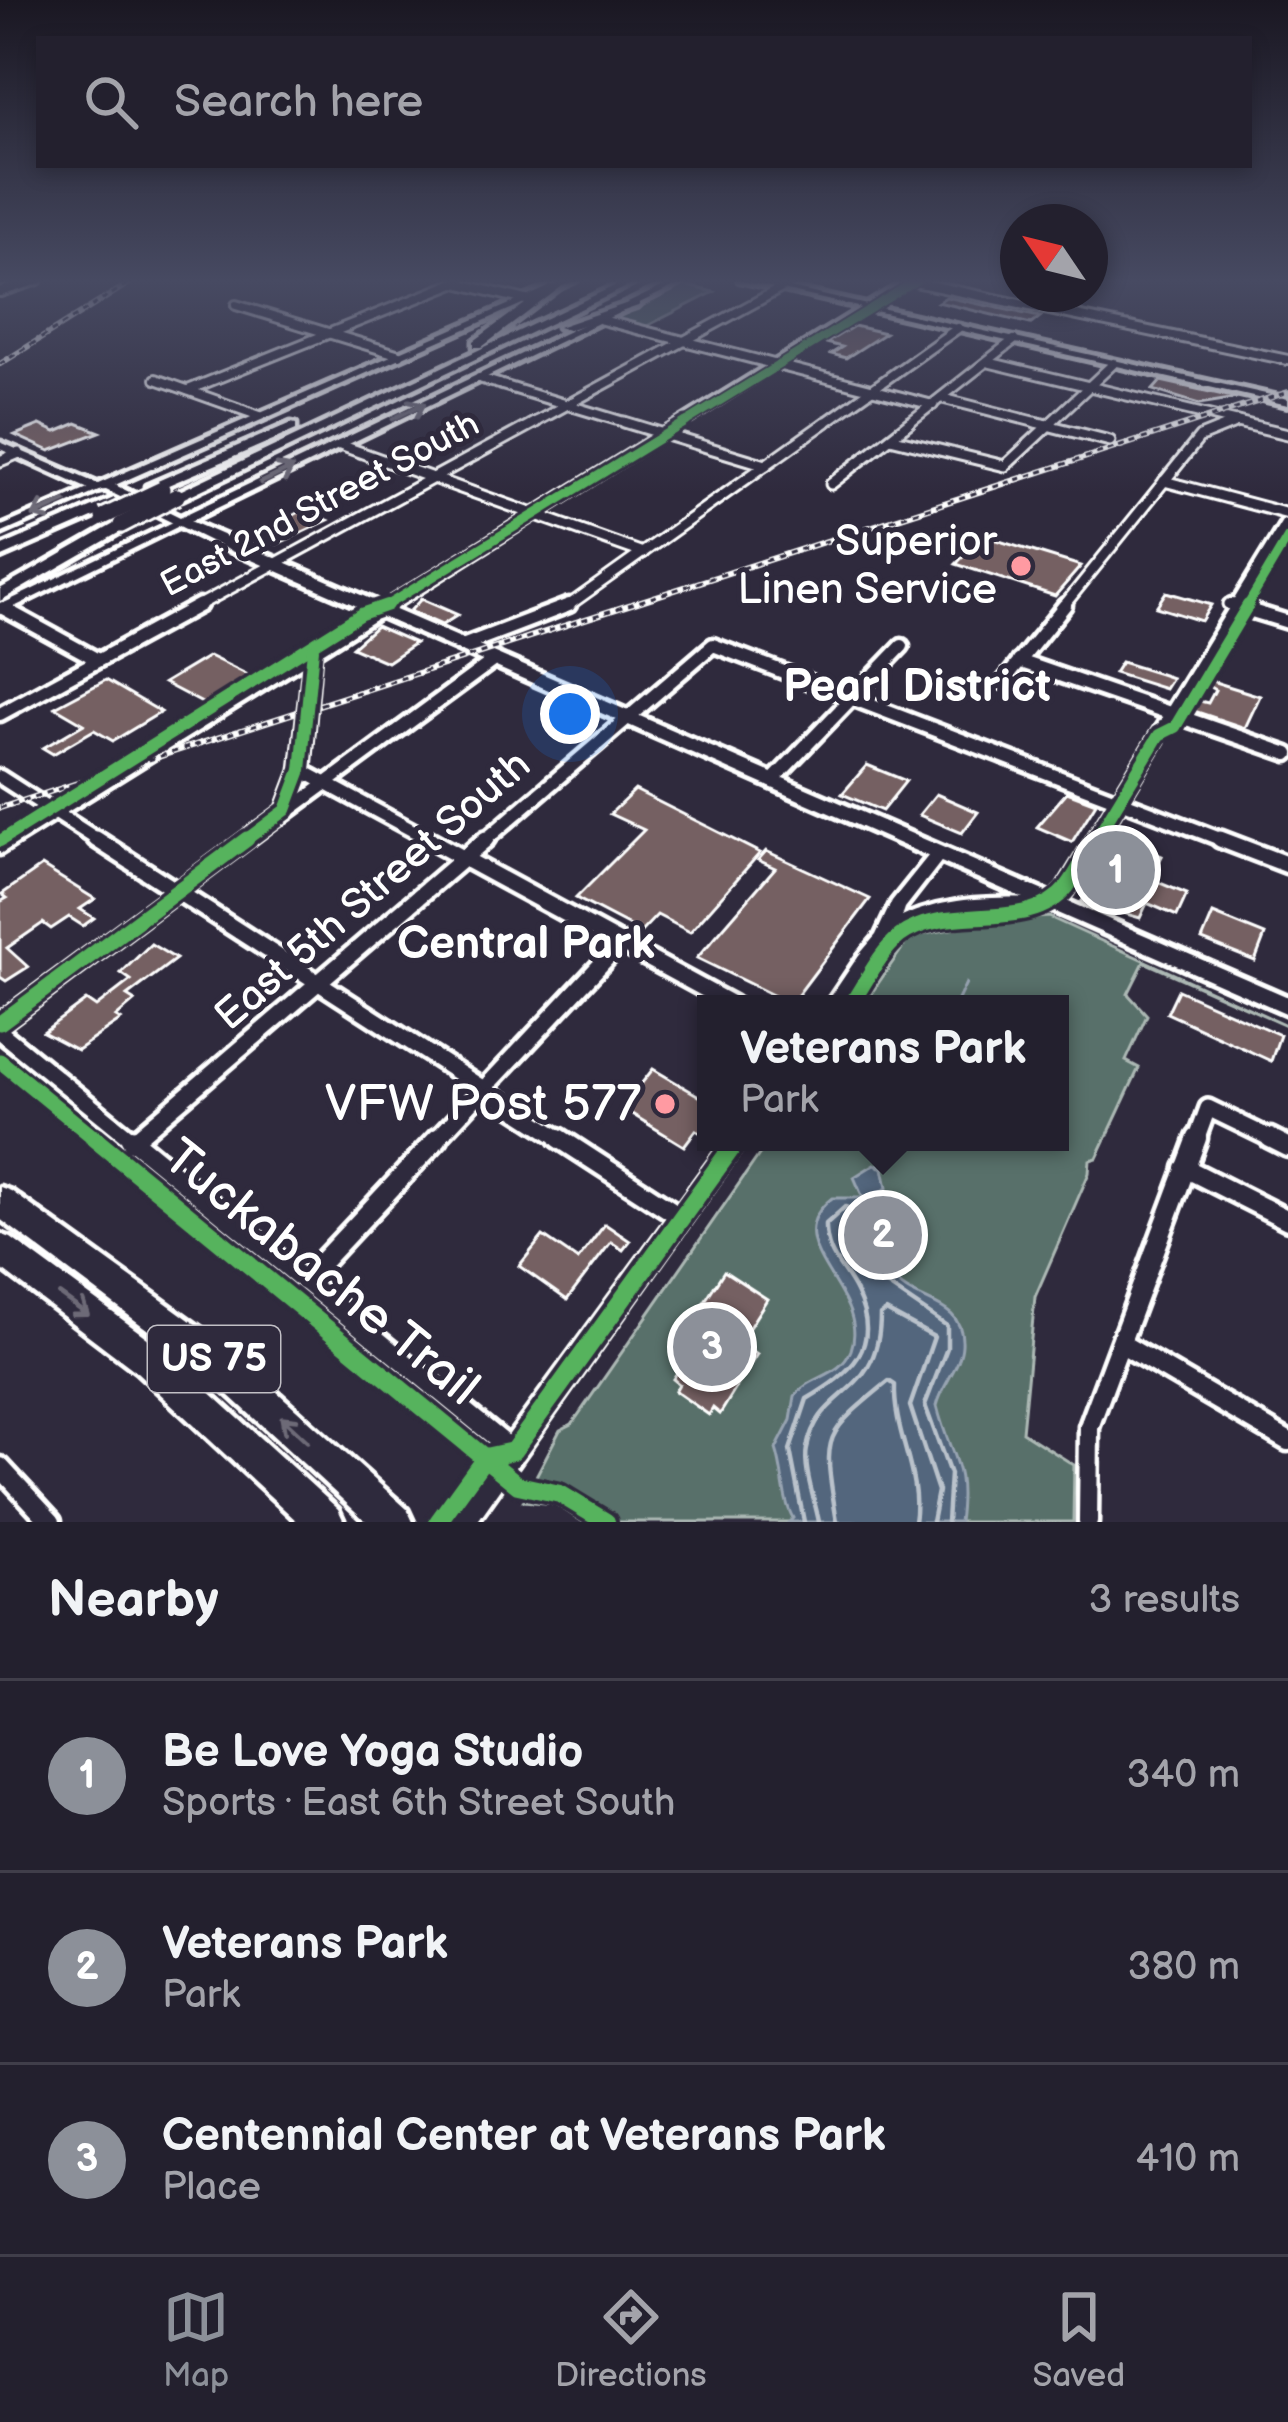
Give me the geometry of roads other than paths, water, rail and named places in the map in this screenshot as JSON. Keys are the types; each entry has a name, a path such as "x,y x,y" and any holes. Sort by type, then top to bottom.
{"highway":[{"path":"1,605 121,525 164,490 464,351"},
{"path":"1,556 484,351"},
{"path":"445,369 497,351"},
{"path":"0,585 121,525"},
{"name":"US 75","path":"0,1201 215,1359 387,1515"},
{"name":"US 75","path":"0,1249 149,1360 326,1522"}],"main road":[{"path":"97,488 409,351"},
{"path":"178,523 536,351"},
{"path":"1064,351 1288,402"},
{"path":"0,445 1288,1006"}],"street":[{"path":"188,390 285,351"},
{"path":"387,351 400,355"},
{"name":"East 2nd Street South","path":"0,714 667,351"},
{"path":"724,351 1110,441"},
{"path":"0,848 796,351"},
{"path":"462,646 560,611 926,351"},
{"path":"831,484 1000,351"},
{"path":"1245,351 1288,360"},
{"path":"987,362 1288,434"},
{"path":"890,438 1000,467 1114,362"},
{"path":"478,378 766,465"},
{"path":"156,380 260,416"},
{"path":"1003,682 1200,437 1237,422"},
{"path":"340,445 643,553"},
{"path":"0,461 19,453"},
{"path":"884,938 934,913 1051,904 1065,890 1288,517 1164,481"},
{"path":"0,531 97,488"},
{"path":"1,605 178,523"},
{"path":"1,605 98,660"},
{"path":"1232,605 1288,622"},
{"name":"East 5th Street South","path":"132,1142 624,717 713,646 852,698"},
{"path":"772,782 902,646"},
{"path":"265,829 291,802 301,770 314,650"},
{"path":"0,1023 494,660"},
{"path":"1019,661 1288,754"},
{"path":"852,698 1288,865"},
{"path":"301,770 716,995"},
{"path":"0,777 681,1217"},
{"path":"842,995 884,938 898,905 939,854"},
{"path":"304,1281 621,943"},
{"path":"0,1032 513,1451"},
{"path":"1088,1522 1085,1448 1208,1108 1288,1147"},
{"path":"461,1522 729,1151"},
{"path":"1185,1168 1288,1220"},
{"path":"1121,1344 1288,1441"},
{"path":"0,1467 51,1522"}],"water":[{"path":"875,1164 883,1168 887,1188 872,1197 888,1216 883,1249 888,1271 900,1285 948,1312 959,1325 961,1353 937,1406 959,1473 959,1522 789,1522 793,1518 776,1449 791,1420 795,1396 840,1366 851,1350 854,1329 817,1251 816,1216 832,1198 863,1198 854,1177"}],"waterway":[{"path":"960,995 966,983"},
{"path":"879,1166 884,1151"}],"railway":[{"path":"0,364 21,351"},
{"path":"0,808 1288,392"}],"place":[{"name":"Superior Linen Service","path":"1021,566"},
{"name":"Be Love Yoga Studio","path":"1116,870"},
{"name":"VFW Post 577","path":"665,1104"},
{"name":"Veterans Park","path":"883,1235"},
{"name":"Centennial Center at Veterans Park","path":"712,1347"}],"district":[{"name":"Pearl District","path":"917,687"},
{"name":"Central Park","path":"526,944"}]}
